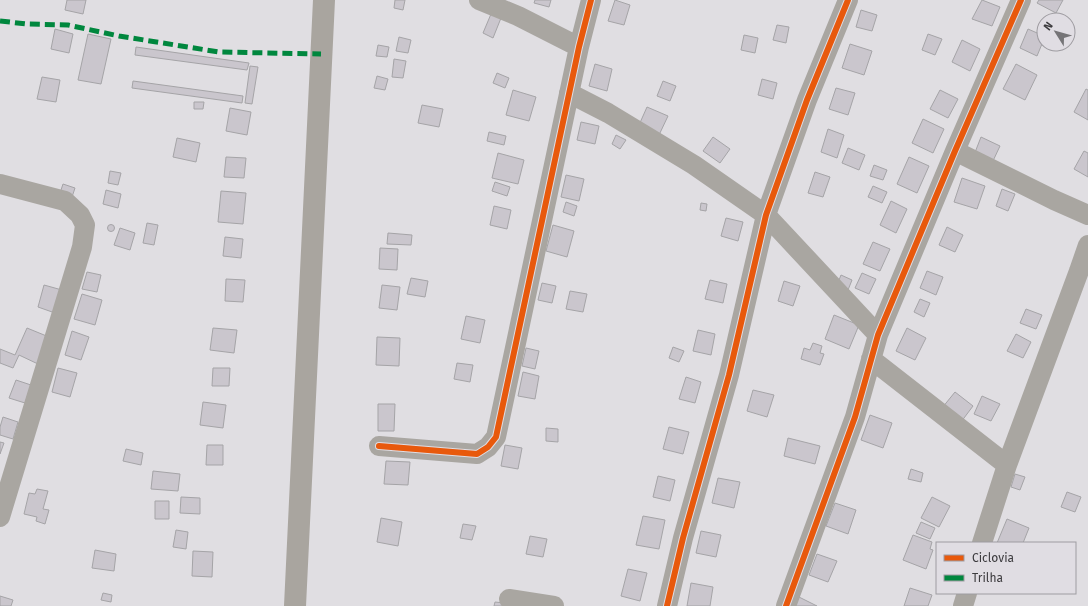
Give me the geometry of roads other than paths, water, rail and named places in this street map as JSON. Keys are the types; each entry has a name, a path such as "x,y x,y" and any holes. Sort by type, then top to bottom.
{"main road":[{"path":"295,606 324,0"}],"street":[{"path":"479,0 518,16 579,47"},
{"path":"379,446 477,454 488,447 496,437 579,47 591,0"},
{"path":"667,606 683,538 729,375 766,215 808,100 848,0"},
{"path":"786,606 855,417 878,335 954,151 1021,0"},
{"path":"569,93 608,114 694,166 766,215 878,335"},
{"path":"954,151 1088,215"},
{"path":"0,184 66,201 80,215 85,225 82,246 0,517"},
{"path":"982,542 1007,465 1088,245"},
{"path":"871,359 1007,465"},
{"path":"508,599 554,606"}]}
